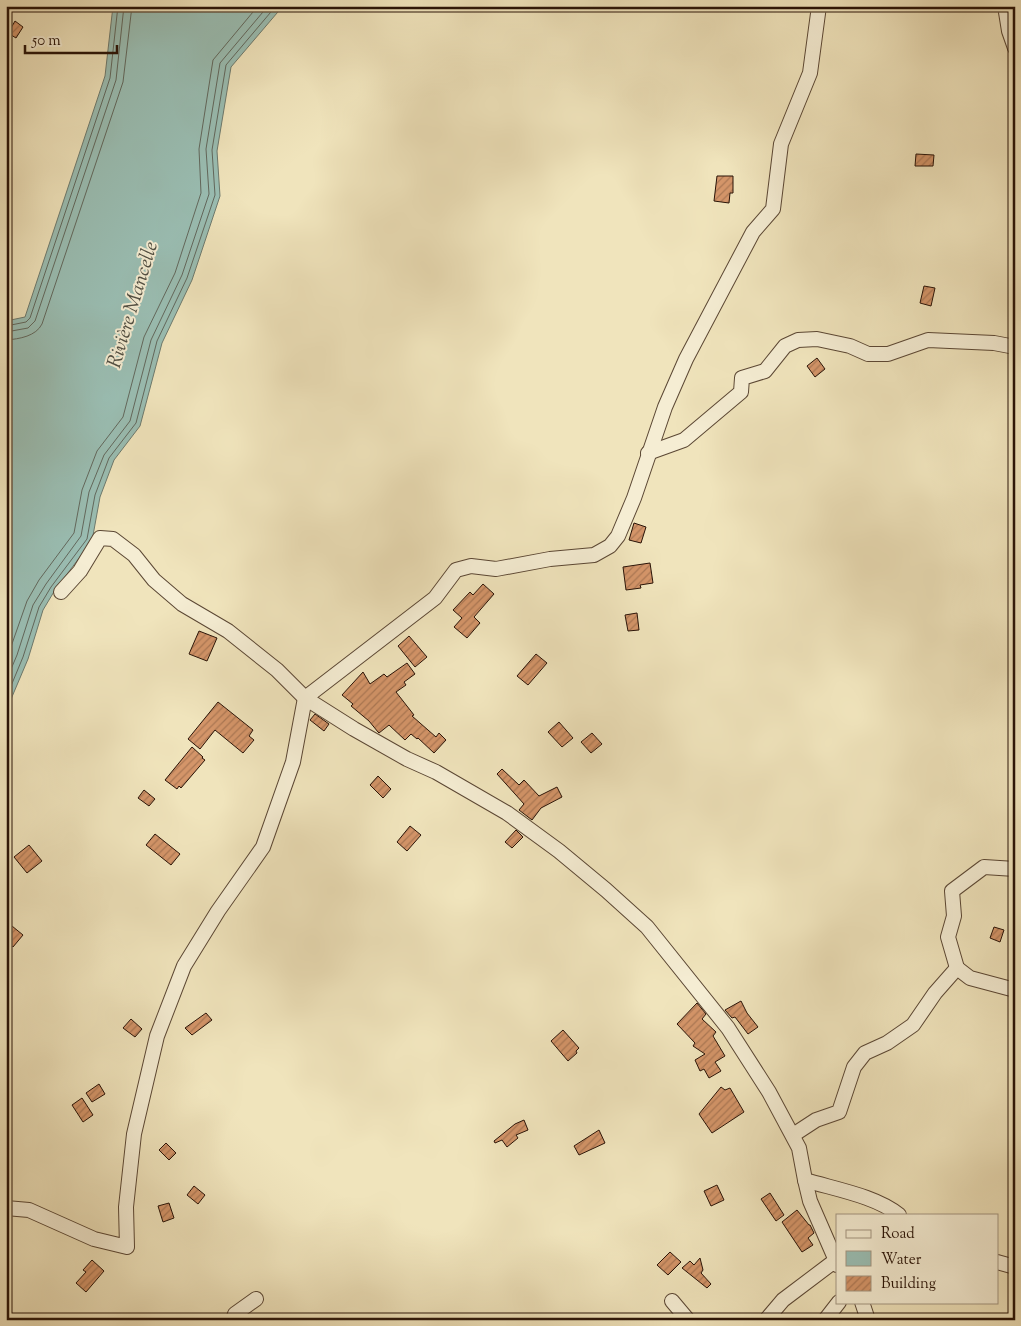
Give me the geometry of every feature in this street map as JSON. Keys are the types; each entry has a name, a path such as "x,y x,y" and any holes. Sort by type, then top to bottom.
{"street":[{"path":"6,1208 29,1210 94,1239 127,1247 126,1207 134,1134 157,1036 184,966 218,911 263,847 293,762 305,698 435,598 456,570 470,566 496,569 550,559 594,555 610,546 618,536 634,498 665,407 686,359 753,232 773,209 781,144 810,73 819,6"},
{"path":"1005,6 1009,31 1015,48"},
{"path":"648,453 684,440 741,392 742,378 765,371 785,346 798,340 817,339 850,346 868,354 888,354 928,340 994,343 1015,347"},
{"path":"61,592 80,571 100,538 113,539 134,555 154,580 182,604 228,631 277,670 305,698 354,729 407,759 436,772 508,813 559,851 606,890 647,927 728,1028 769,1092 799,1148 810,1201 836,1261"},
{"path":"1015,869 984,867 952,891 954,916 948,937 957,968 970,978 1015,990"},
{"path":"793,1135 816,1120 839,1112 854,1067 865,1053 887,1043 913,1025 935,993 957,968"},
{"path":"805,1180 870,1199 888,1206 898,1214"},
{"path":"998,1262 1015,1267"},
{"path":"766,1320 783,1300 836,1264"},
{"path":"233,1320 235,1314 256,1299"},
{"path":"672,1301 688,1320"},
{"path":"825,1320 837,1304"},
{"path":"863,1304 868,1320"}],"water":[{"name":"Rivière Mancelle","path":"113,6 283,6 231,67 217,151 220,196 192,280 162,343 140,426 114,460 100,497 92,541 55,590 43,610 28,659 6,711 6,321 25,317 105,76"}],"building":[{"path":"15,21 23,27 16,38 8,33"},
{"path":"916,154 934,155 933,166 915,166"},
{"path":"717,176 733,176 733,193 730,193 729,203 714,201"},
{"path":"924,286 935,288 931,306 920,303"},
{"path":"817,358 825,369 815,377 807,366"},
{"path":"634,523 646,527 641,543 629,540"},
{"path":"650,563 653,583 640,585 641,588 626,590 623,567"},
{"path":"483,584 494,594 474,617 480,623 467,638 454,627 462,618 453,610 470,592 473,595"},
{"path":"637,613 639,630 628,631 625,615"},
{"path":"199,631 217,638 207,661 189,654"},
{"path":"409,636 427,657 415,667 398,646"},
{"path":"536,654 547,663 528,685 517,676"},
{"path":"407,663 415,674 404,682 406,685 396,692 414,715 412,716 436,737 439,733 446,740 434,753 411,734 405,740 389,725 379,733 369,721 351,706 353,704 342,695 363,672 370,684 384,674 387,677"},
{"path":"218,702 253,730 249,736 254,740 243,753 215,730 200,749 188,739"},
{"path":"315,714 329,724 324,731 310,720"},
{"path":"559,722 573,738 562,747 548,732"},
{"path":"592,733 602,744 591,753 581,742"},
{"path":"192,747 205,760 181,788 179,786 177,789 165,780"},
{"path":"502,769 519,785 524,780 539,796 557,787 562,797 541,808 532,820 519,810 524,804 497,774"},
{"path":"378,776 391,789 383,798 370,785"},
{"path":"144,790 155,799 149,806 138,798"},
{"path":"410,826 421,835 407,851 397,842"},
{"path":"516,830 523,837 512,848 505,842"},
{"path":"155,834 180,854 171,865 146,845"},
{"path":"29,845 42,861 27,873 14,857"},
{"path":"12,926 23,935 13,947 6,941 6,933"},
{"path":"994,927 1004,930 1000,942 990,938"},
{"path":"741,1001 747,1013 758,1027 748,1034 735,1017 732,1018 725,1010"},
{"path":"697,1003 706,1014 702,1019 716,1032 713,1036 725,1056 715,1062 721,1071 709,1078 704,1069 700,1071 695,1060 705,1054 693,1046 695,1043 677,1024"},
{"path":"206,1013 212,1020 192,1035 185,1028"},
{"path":"131,1019 142,1029 135,1037 123,1028"},
{"path":"563,1030 579,1048 576,1051 577,1053 568,1061 551,1041"},
{"path":"99,1084 105,1094 92,1102 86,1093"},
{"path":"721,1087 725,1090 730,1088 744,1112 712,1133 699,1114"},
{"path":"82,1098 93,1115 83,1122 72,1105"},
{"path":"524,1120 528,1130 516,1135 518,1138 507,1147 502,1140 495,1143 494,1141 515,1124"},
{"path":"599,1130 605,1143 579,1155 574,1146"},
{"path":"166,1143 176,1153 169,1160 159,1150"},
{"path":"717,1185 724,1200 711,1206 704,1191"},
{"path":"194,1186 205,1195 198,1204 187,1195"},
{"path":"770,1193 784,1215 776,1221 761,1199"},
{"path":"169,1203 174,1218 163,1222 158,1206"},
{"path":"797,1210 810,1225 814,1233 808,1238 813,1245 802,1252 782,1222"},
{"path":"670,1252 681,1262 668,1275 657,1265"},
{"path":"700,1258 703,1270 701,1273 711,1284 707,1288 682,1268 690,1261 694,1265"},
{"path":"92,1260 104,1271 86,1292 76,1283 86,1272 83,1270"}]}
